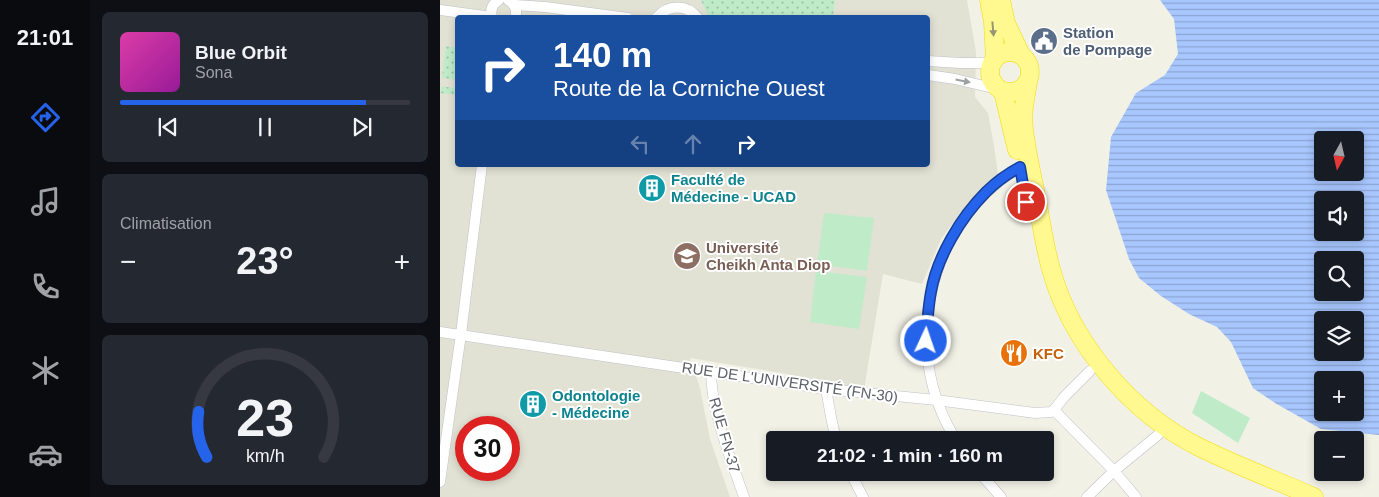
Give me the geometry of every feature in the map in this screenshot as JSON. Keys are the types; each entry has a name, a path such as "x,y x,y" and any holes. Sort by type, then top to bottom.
{"highway":[{"path":"989,0 992,22 993,61 990,75 991,80 1000,90 1015,138 1034,247 1041,274 1056,312 1090,371 1127,409 1158,434 1187,452 1286,497"},
{"path":"1001,0 1006,23 1031,72 1025,98 1023,120 1051,269 1059,293 1090,352 1106,372 1139,405 1179,436 1226,460 1314,497"},
{"path":"993,61 1000,54 1007,52 1021,55"},
{"path":"1000,90 1011,93 1024,88 1028,82"}],"street":[{"path":"485,0 498,1"},
{"path":"492,15 492,9 498,1"},
{"path":"510,1 516,9 515,15"},
{"path":"510,1 605,15"},
{"path":"659,15 663,11 677,7 692,11 695,15"},
{"path":"440,10 477,15"},
{"path":"930,61 960,63 993,61"},
{"path":"930,75 962,80 1000,90"},
{"path":"440,482 482,167"},
{"path":"950,431 936,400 929,366 926,341 931,291 952,238 968,214 986,192 1002,178 1020,167"},
{"name":"RUE DE L'UNIVERSITÉ (FN-30)","path":"440,332 826,389 936,400 1035,413 1051,412 1054,410"},
{"name":"RUE FN-37","path":"711,371 711,383 720,426 744,497"},
{"path":"1090,371 1054,410 1114,471 1136,497"},
{"path":"826,389 834,431"},
{"path":"1087,497 1114,471 1158,434"},
{"path":"855,481 863,497"},
{"path":"987,481 1001,497"}],"shaded area":[{"name":"Université Cheikh Anta Diop","path":"440,0 967,0 976,52 975,97 988,113 998,174 967,204 941,239 922,284 883,274 864,390 782,373 690,358 700,388 710,439 730,497 440,497"}],"green space":[{"path":"701,0 835,0 833,15 708,15"},
{"path":"446,46 455,48 455,80 442,78"},
{"path":"442,86 455,89 455,95 440,93"},
{"path":"824,213 874,218 867,271 817,264"},
{"path":"816,271 867,277 859,329 810,322"},
{"path":"1201,391 1250,418 1238,443 1192,413"}],"water":[{"path":"1160,0 1379,0 1379,435 1364,433 1364,431 1321,429 1275,403 1253,388 1231,342 1217,327 1189,314 1161,296 1139,278 1129,259 1106,190 1111,137 1136,93 1165,75 1178,54 1174,19"}],"place":[{"name":"Station de Pompage","path":"1044,41"},
{"name":"Faculté de Médecine - UCAD","path":"652,188"},
{"name":"Université Cheikh Anta Diop","path":"687,256"},
{"name":"KFC","path":"1014,353"},
{"name":"Odontologie - Médecine","path":"533,404"}],"route":[{"path":"926,341 931,291 935,277 952,238 968,214 986,192 1002,178 1020,167 1026,202"}]}
